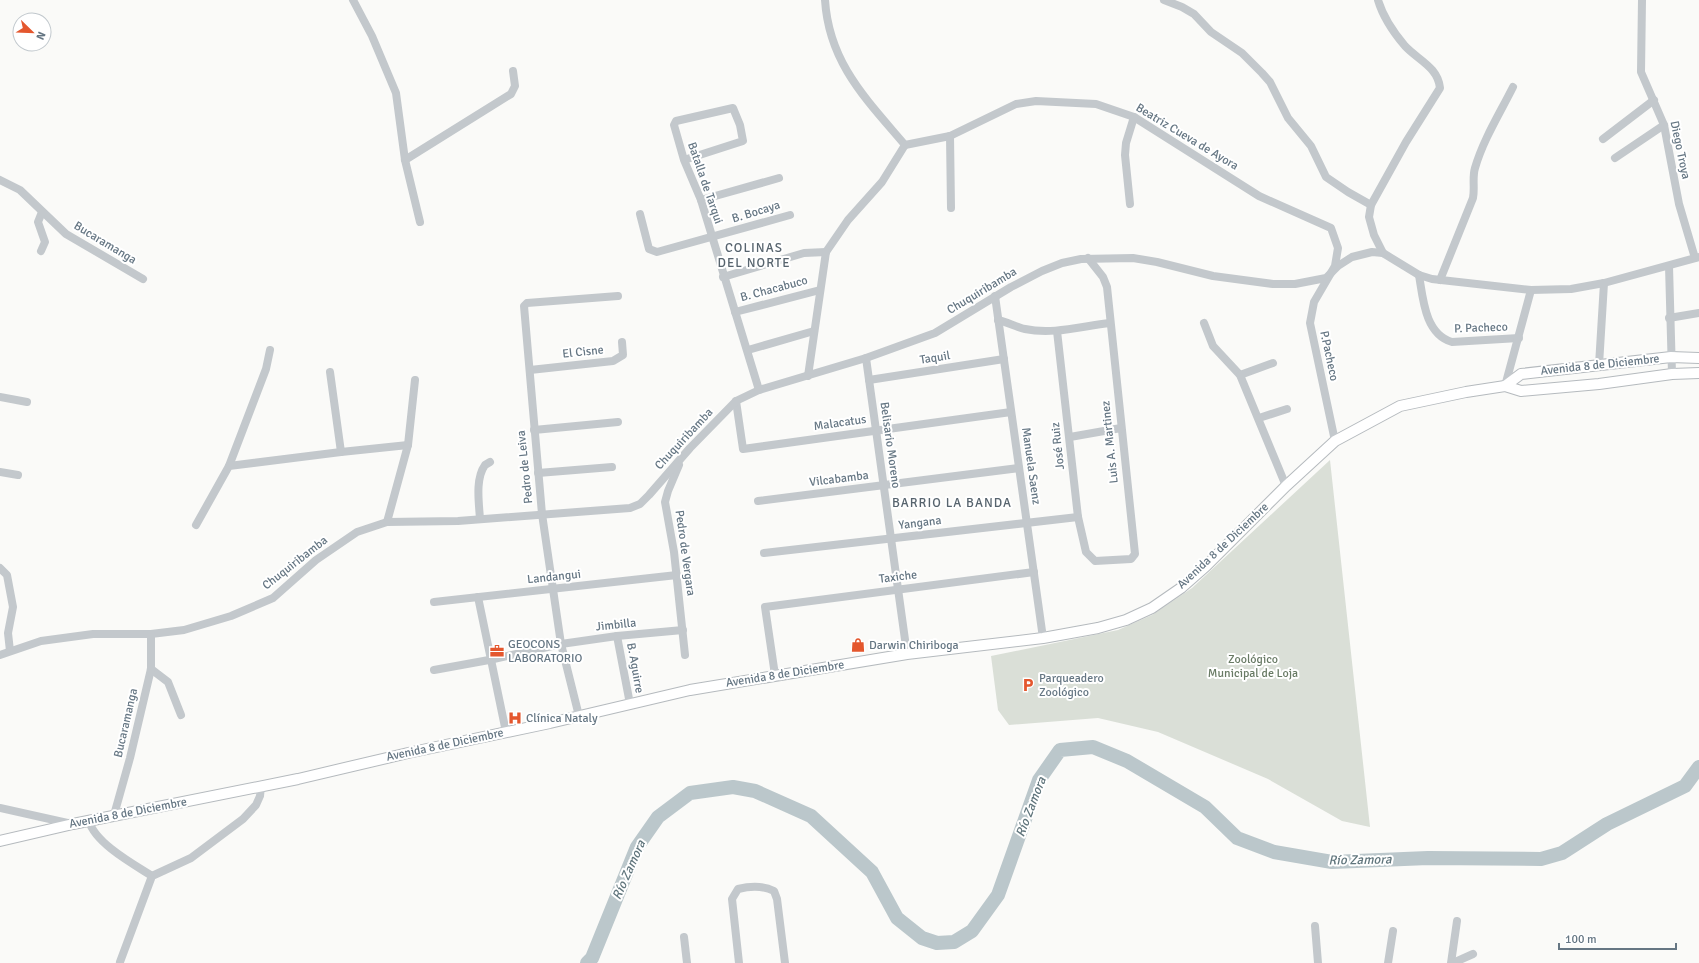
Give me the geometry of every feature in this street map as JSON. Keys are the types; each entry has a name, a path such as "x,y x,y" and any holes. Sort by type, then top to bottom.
{"main road":[{"name":"Avenida 8 de Diciembre","path":"1505,386 1521,374 1671,357 1699,358"},
{"name":"Avenida 8 de Diciembre","path":"0,841 114,815 261,786 690,690 907,654 1043,638 1098,628 1126,620 1152,608 1181,588 1206,566 1286,486 1335,440 1400,406 1466,392 1505,386 1521,391 1599,384 1672,374 1699,373"}],"street":[{"path":"353,0 372,36 396,93 405,160 420,222"},
{"path":"808,376 826,252 848,220 882,182 904,144 854,84 832,40 826,15 825,0"},
{"path":"1164,0 1182,7 1194,14 1211,32 1242,53 1270,82 1288,118 1311,146 1326,177 1371,205"},
{"path":"1378,0 1387,22 1406,46 1439,79 1440,88 1406,142 1371,205 1369,217 1374,235 1383,253"},
{"name":"Diego Troya","path":"1642,0 1641,72 1664,125 1679,204 1697,258"},
{"path":"405,160 511,94 515,86 513,71"},
{"path":"1440,280 1473,198 1475,188 1473,177 1474,168 1486,140 1513,87"},
{"path":"1603,139 1654,100"},
{"name":"Beatriz Cueva de Ayora","path":"904,144 950,136 1016,104 1036,101 1096,104 1134,117 1259,196 1331,228 1338,248 1335,266 1326,278"},
{"name":"Batalla de Tarqui","path":"684,160 743,141 735,111 731,108 676,121 674,125 684,160 701,200 723,277 748,350 758,390"},
{"path":"1130,204 1125,155 1126,143 1134,117"},
{"path":"1615,158 1664,125"},
{"path":"950,136 951,208"},
{"path":"701,200 779,178"},
{"name":"Bucaramanga","path":"0,180 20,190 42,212 73,239 143,279"},
{"path":"41,251 45,242 38,222 42,212"},
{"name":"B. Bocaya","path":"640,214 649,249 654,252 711,238 790,214"},
{"path":"723,277 804,253 826,252"},
{"path":"1326,278 1338,266 1352,258 1372,252 1383,253 1418,275 1440,280 1531,290 1571,289 1604,283 1697,258"},
{"name":"Chuquiribamba","path":"0,655 41,641 93,634 151,634 184,630 231,616 273,598 316,560 357,532 387,522 480,519 630,508 640,504 736,401 758,390 866,358 935,333 995,296 1042,271 1062,263 1088,258 1133,258 1157,262 1213,276 1273,284 1295,284 1326,278"},
{"name":"Luis A. Martinez","path":"1088,258 1103,277 1107,288 1135,554 1131,559 1095,561 1090,557"},
{"path":"1669,266 1669,318 1672,374"},
{"name":"P. Pacheco","path":"1418,275 1431,325 1442,339 1452,342 1519,338"},
{"name":"P.Pacheco","path":"1326,278 1314,302 1310,323 1335,440"},
{"path":"1599,365 1604,283"},
{"name":"B. Chacabuco","path":"735,312 820,290"},
{"path":"1505,386 1531,290"},
{"name":"Pedro de Leiva","path":"579,716 561,644 542,514 524,306 527,304 618,296"},
{"name":"Manuela Saenz","path":"995,296 1043,638"},
{"path":"1669,318 1699,313"},
{"path":"998,320 1024,329 1057,331 1110,323"},
{"path":"1204,323 1213,346 1240,375 1286,486"},
{"path":"748,350 814,331"},
{"name":"José Ruiz","path":"1057,331 1078,517 1086,552 1090,557"},
{"name":"El Cisne","path":"530,370 613,361 623,355 622,342"},
{"path":"196,525 229,466 266,369 270,350"},
{"name":"Belisario Moreno","path":"866,358 907,654"},
{"name":"Taquil","path":"869,380 1004,359"},
{"path":"1240,375 1273,363"},
{"path":"330,372 341,452"},
{"path":"387,522 408,445 415,380"},
{"path":"0,397 27,402"},
{"name":"Malacatus","path":"736,401 743,449 1011,412"},
{"path":"1259,418 1287,409"},
{"path":"534,430 618,422"},
{"path":"1070,437 1121,428"},
{"path":"229,466 408,445"},
{"name":"Pedro de Vergara","path":"683,457 668,490 666,502 686,655"},
{"path":"480,519 479,490 481,475 485,465 490,462"},
{"path":"538,473 612,467"},
{"name":"Vilcabamba","path":"758,502 1019,468"},
{"path":"0,472 18,475"},
{"name":"Yangana","path":"764,553 1078,517"},
{"path":"0,568 7,574 13,607 8,633 10,651"},
{"name":"Taxiche","path":"775,676 765,607 1034,572"},
{"name":"Landangui","path":"434,602 676,575"},
{"path":"478,597 489,660 506,732"},
{"name":"Jimbilla","path":"434,670 489,660 561,644 617,636 683,630"},
{"name":"Bucaramanga","path":"114,815 130,758 151,670 151,634"},
{"name":"B. Aguirre","path":"617,636 630,704"},
{"path":"151,670 168,682 181,715"},
{"path":"120,962 152,876 191,858 243,819 256,805 260,796 261,786"},
{"path":"0,808 73,824"},
{"path":"90,821 91,828 100,839 152,876"},
{"path":"739,963 732,899 738,889 748,887 762,887 774,891 778,899 785,963"},
{"path":"1457,921 1452,963 1473,954"},
{"path":"1315,926 1318,963"},
{"path":"1388,963 1393,931"},
{"path":"684,936 687,963"}],"green space":[{"name":"Zoológico Municipal de Loja","path":"1330,460 1370,827 1342,821 1268,779 1158,732 1098,718 1009,725 998,710 991,656 1118,630 1152,615 1192,588"}],"waterway":[{"name":"Río Zamora","path":"587,963 592,958 637,847 658,817 690,793 733,787 755,791 811,816 872,872 897,918 922,938 937,943 954,942 972,931 998,895 1039,780 1060,750 1093,747 1127,761 1205,807 1237,838 1274,852 1332,862 1428,858 1541,859 1562,853 1607,824 1685,786 1699,767"}],"place":[{"name":"Darwin Chiriboga","path":"858,645"},
{"name":"GEOCONS LABORATORIO","path":"497,651"},
{"name":"Parqueadero Zoológico","path":"1028,685"},
{"name":"Clínica Nataly","path":"515,718"}],"district":[{"name":"COLINAS DEL NORTE","path":"754,256"},
{"name":"BARRIO LA BANDA","path":"952,503"}]}
